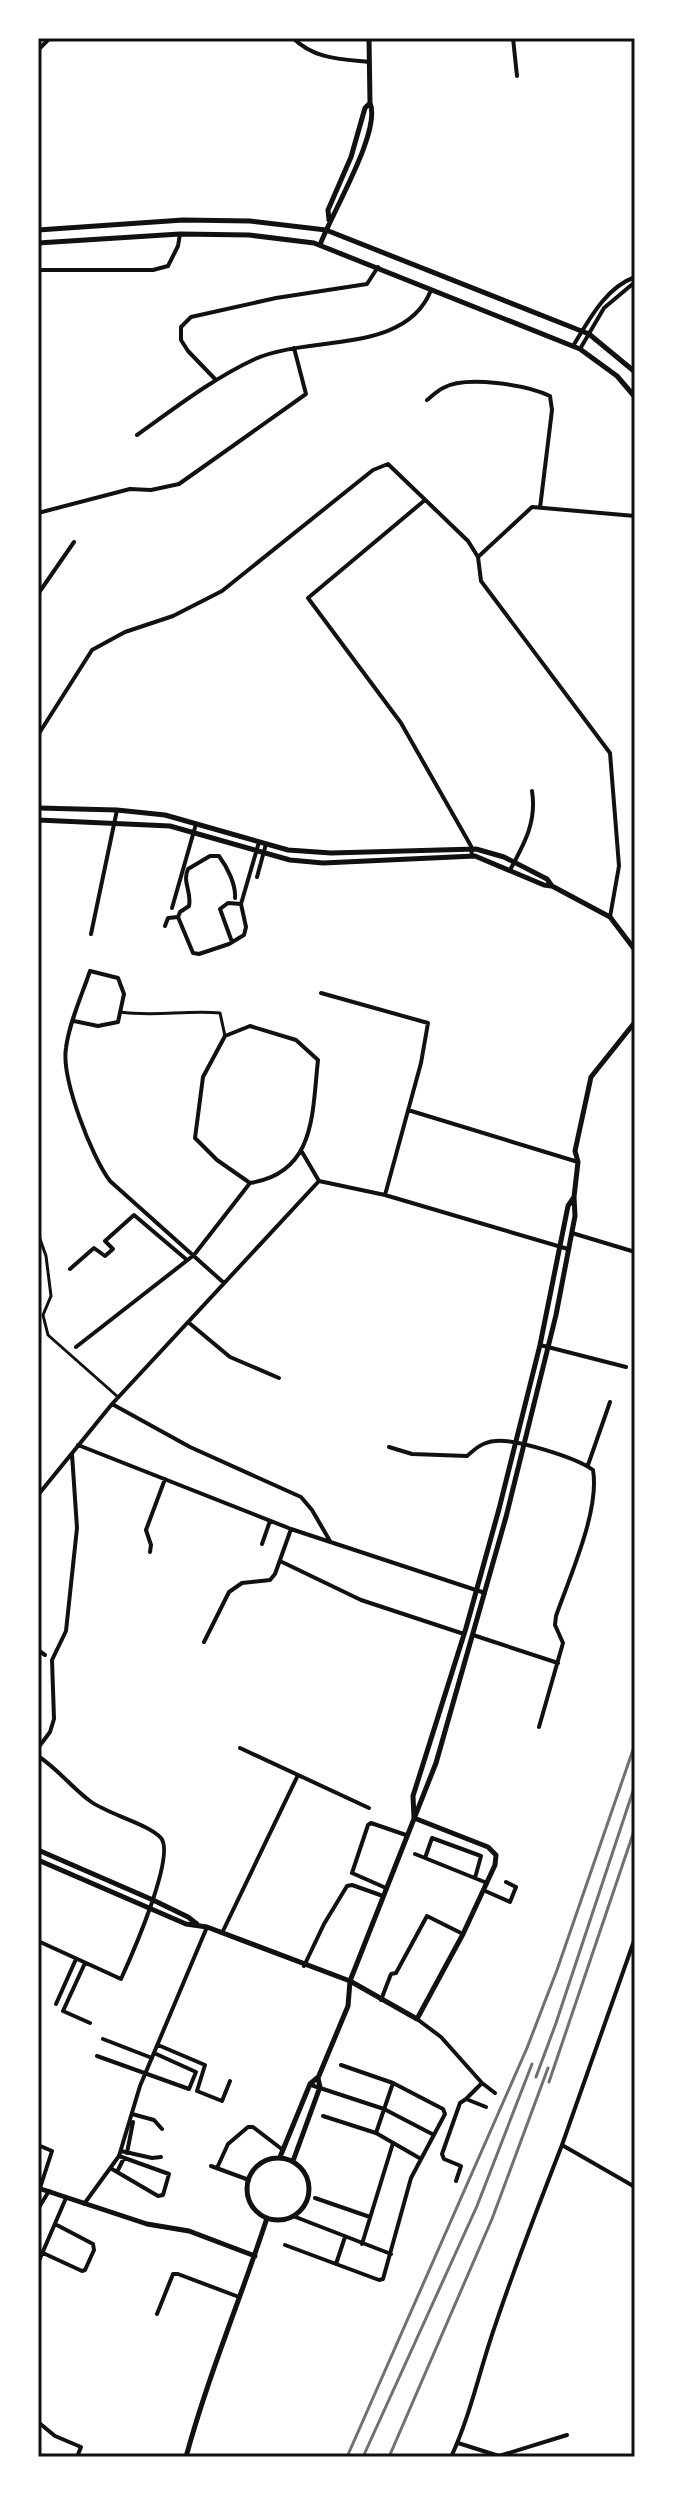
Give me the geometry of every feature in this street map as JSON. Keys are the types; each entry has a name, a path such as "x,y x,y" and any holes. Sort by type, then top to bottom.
{"street":[{"path":"38,50 50,38"},
{"path":"293,38 305,50 329,58 369,62"},
{"path":"320,245 329,220 339,206 367,134 373,109 370,103 369,38"},
{"path":"513,38 517,76"},
{"path":"329,220 328,210 359,132 365,108 370,103"},
{"path":"359,132 367,134"},
{"path":"331,203 339,206"},
{"path":"38,230 183,220 250,221 326,230 589,334 635,372"},
{"path":"144,223 144,237"},
{"path":"38,270 153,270 168,266 180,234"},
{"path":"38,243 180,234 249,235 320,245 577,347 617,376 635,397"},
{"path":"215,379 181,340 181,327 191,317 276,298 367,284 378,267"},
{"path":"577,347 582,331 606,296 622,283 635,280"},
{"path":"577,347 589,334 604,308 635,280"},
{"path":"137,435 215,379 260,357 294,348 380,334 398,326 421,308 431,288"},
{"path":"38,513 130,489 151,490 179,484 306,394 294,348"},
{"path":"427,400 444,387 481,382 534,389 550,396 552,410 540,508"},
{"path":"38,735 92,650 125,632 173,616 222,591 373,470 388,464 468,541 478,557 481,581 610,753 619,866 610,917"},
{"path":"425,500 308,598 401,723 472,849 472,856"},
{"path":"478,557 532,507 635,516"},
{"path":"38,594 74,542"},
{"path":"38,578 45,584"},
{"path":"510,870 530,832 534,803 532,791"},
{"path":"38,808 165,815 288,850 331,853 472,849 514,863 547,879 552,886"},
{"path":"91,934 117,810"},
{"path":"38,820 170,826 264,854 312,862 472,856 552,886 610,917 635,950"},
{"path":"172,908 196,824"},
{"path":"235,898 226,865 219,856 210,856 186,873 185,883 191,898 189,906 178,917 193,953 199,954 244,935 246,927 241,904 259,841"},
{"path":"257,877 267,843"},
{"path":"400,851 401,860"},
{"path":"368,852 370,861"},
{"path":"232,942 220,909 228,903 241,904"},
{"path":"165,926 168,918 178,917"},
{"path":"74,1021 98,1026 118,1022 124,994 118,978 90,971 65,1049 72,1097 100,1169 224,1283"},
{"path":"321,993 428,1023 421,1063 385,1195"},
{"path":"120,1012 142,1015 195,1011 220,1013 225,1036"},
{"path":"249,2180 214,2167 228,2144 248,2127 253,2127 281,2153 304,2171 309,2189 303,2207 293,2216 281,2220 267,2218 251,2204 249,2180 258,2165 281,2153 310,2084 318,2078 348,2006 350,1981 435,1768 498,1546 556,1315 575,1216 578,1162 575,1151 591,1077 635,1022"},
{"path":"250,1026 296,1040 318,1060 311,1125 302,1152 271,1180 250,1183 217,1160 195,1138 203,1077 225,1036 250,1026"},
{"path":"408,1110 578,1162"},
{"path":"302,1152 319,1181 385,1195 568,1249"},
{"path":"38,1495 118,1397 319,1181"},
{"path":"76,1347 194,1255 250,1183"},
{"path":"414,1818 413,1796 452,1675 499,1509 540,1345 566,1214 574,1197"},
{"path":"566,1214 575,1216"},
{"path":"70,1269 94,1248 105,1256 113,1249 105,1241 134,1215 187,1260"},
{"path":"572,1232 635,1252"},
{"path":"40,1239 46,1256 51,1296 43,1315 48,1335 118,1397"},
{"path":"546,1312 556,1315"},
{"path":"188,1322 230,1357 279,1378"},
{"path":"540,1345 626,1367"},
{"path":"588,1465 610,1402"},
{"path":"112,1404 190,1447 301,1497 331,1543"},
{"path":"389,1447 412,1454 467,1456 480,1444 498,1440 588,1465 593,1470 594,1501 556,1616 555,1625 563,1643 539,1727"},
{"path":"78,1445 291,1529 485,1593"},
{"path":"38,1748 50,1732 54,1719 52,1660 66,1631 77,1528 72,1452"},
{"path":"150,1552 146,1530 165,1479"},
{"path":"499,1509 507,1511"},
{"path":"262,1544 270,1521"},
{"path":"204,1642 229,1592 242,1583 270,1580 291,1529"},
{"path":"489,1543 498,1546"},
{"path":"280,1561 361,1600 473,1633 558,1663"},
{"path":"38,1650 45,1655"},
{"path":"452,1675 461,1678"},
{"path":"438,1719 448,1721"},
{"path":"433,1734 444,1738"},
{"path":"240,1748 369,1808"},
{"path":"38,1756 91,1802 159,1836 166,1850 151,1909 121,1979 38,1941"},
{"path":"423,1764 435,1768"},
{"path":"222,1933 298,1775"},
{"path":"414,1818 493,1850 496,1855 495,1865 463,1934 417,2019"},
{"path":"386,1888 352,1873 368,1825 371,1823 406,1835"},
{"path":"425,1858 434,1837 450,1843 481,1857 475,1878"},
{"path":"198,1925 153,1900 40,1851 38,1860 186,1924 207,1927 350,1981 417,2019 441,2037 482,2083 495,2093"},
{"path":"415,1854 487,1883"},
{"path":"54,1867 58,1858"},
{"path":"483,1890 510,1902 516,1887 506,1882"},
{"path":"304,1966 347,1886 383,1896"},
{"path":"128,1899 132,1891"},
{"path":"381,2000 391,1974 396,1973 427,1916 463,1934"},
{"path":"123,2154 145,2075 207,1927"},
{"path":"451,2457 472,2403 494,2326 635,1938"},
{"path":"56,2004 76,1959"},
{"path":"85,1963 63,2011 90,2023"},
{"path":"97,2056 189,2089 197,2075 196,2072 103,2039"},
{"path":"158,2045 205,2065 197,2091 222,2101 230,2081"},
{"path":"285,2245 381,2280 411,2178 445,2110 393,2083 341,2065"},
{"path":"293,2161 320,2087 318,2078"},
{"path":"376,2133 393,2083"},
{"path":"456,2181 461,2166 444,2159 442,2154 460,2103 482,2083"},
{"path":"310,2084 384,2109 434,2135"},
{"path":"466,2099 486,2107"},
{"path":"132,2114 154,2120 162,2129"},
{"path":"323,2116 376,2133 421,2159"},
{"path":"84,2204 114,2170 123,2154 133,2122"},
{"path":"362,2244 393,2143"},
{"path":"38,2145 52,2151 39,2188 147,2224 189,2231 255,2256"},
{"path":"562,2145 635,2187"},
{"path":"123,2154 161,2157"},
{"path":"114,2170 158,2196 163,2195 169,2174 123,2154"},
{"path":"38,2209 49,2191"},
{"path":"38,2263 66,2198"},
{"path":"315,2198 370,2217"},
{"path":"293,2216 391,2254"},
{"path":"186,2457 267,2218"},
{"path":"43,2253 82,2271 94,2250 93,2244 55,2224"},
{"path":"336,2264 345,2237"},
{"path":"157,2314 173,2274 241,2298"},
{"path":"38,2422 55,2436 81,2447 77,2457"},
{"path":"458,2443 499,2456 567,2435"}],"railway":[{"path":"347,2457 527,2048 635,1744"},
{"path":"536,2077 635,1785"},
{"path":"549,2082 635,1828"},
{"path":"363,2457 477,2206 532,2064"},
{"path":"389,2457 492,2219 548,2068"}]}
